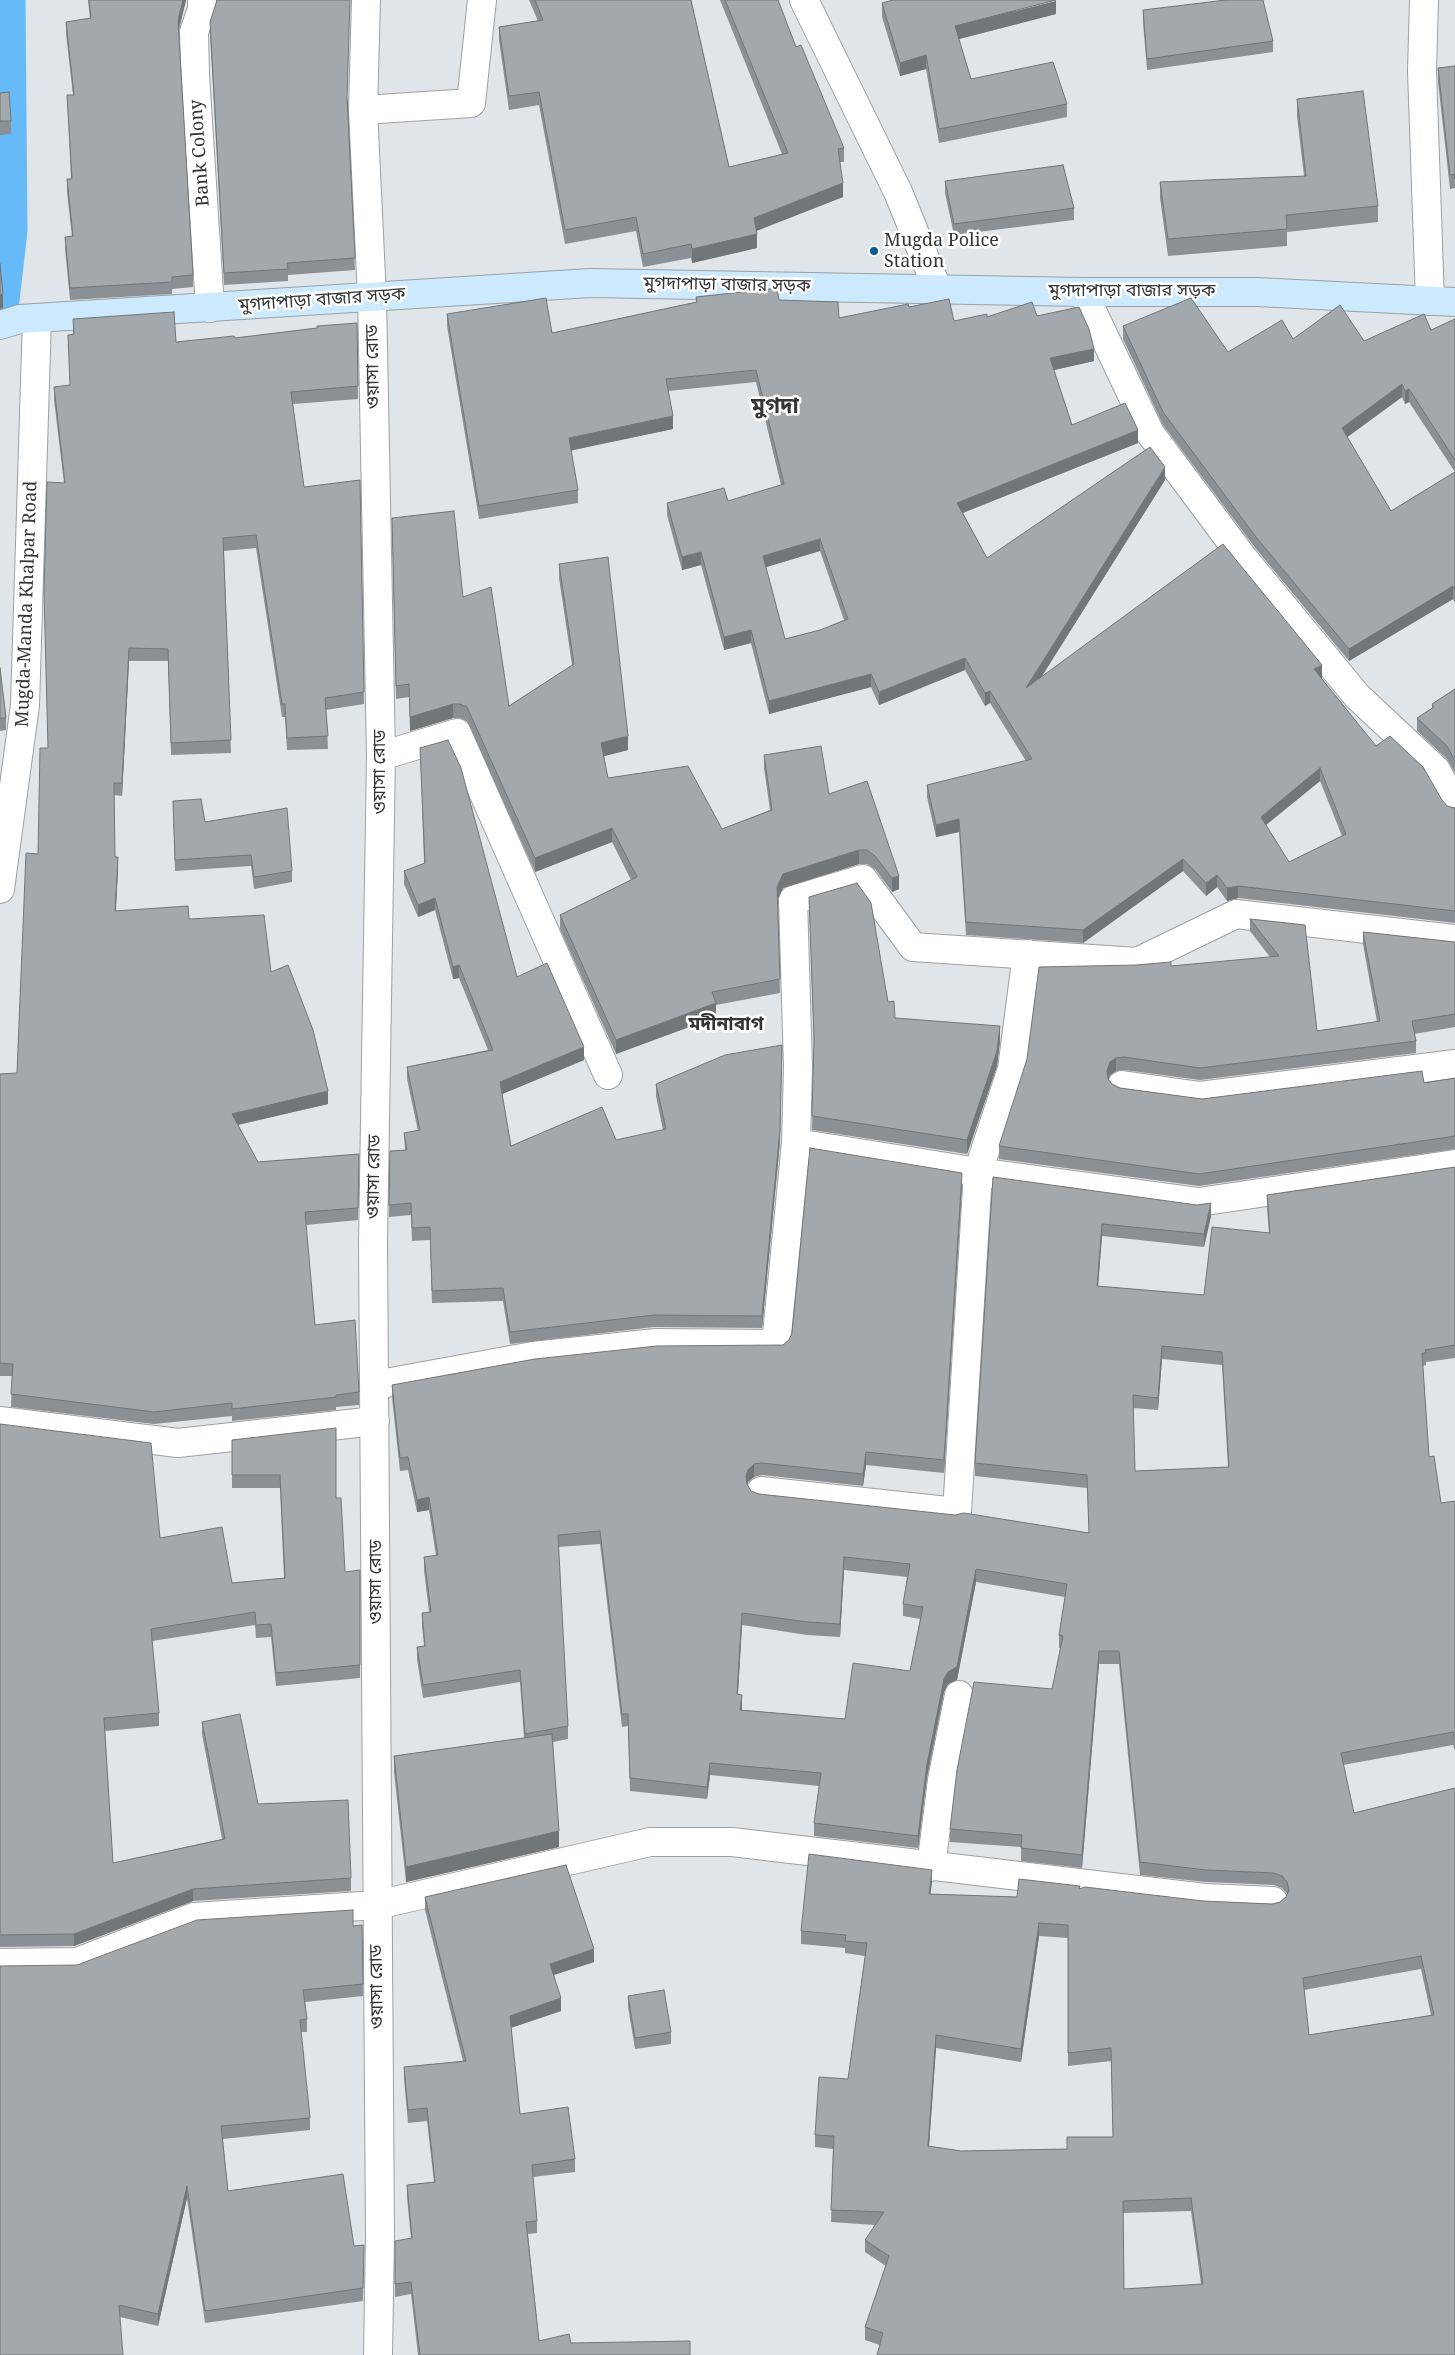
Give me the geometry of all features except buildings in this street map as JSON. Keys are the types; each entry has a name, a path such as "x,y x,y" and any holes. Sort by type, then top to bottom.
{"street":[{"name":"Bank Colony","path":"202,0 202,9 194,32 195,75 210,308"},
{"name":"ওয়াসা রোড","path":"366,0 363,110 372,297 380,756 373,1242 376,1905 380,2235 378,2355"},
{"path":"363,110 471,103 482,0"},
{"path":"804,0 898,192 937,288"},
{"path":"1424,0 1422,71 1442,301"},
{"name":"মুগদাপাড়া বাজার সড়ক","path":"19,320 590,284 937,288 1083,292 1257,292 1442,301"},
{"path":"1083,292 1150,433 1250,567 1357,696 1436,770 1455,805"},
{"name":"Mugda-Manda Khalpar Road","path":"0,889 25,705 19,320"},
{"path":"380,756 457,733 608,1075"},
{"path":"375,1385 533,1356 656,1343 776,1344 796,1143 798,1066 792,900 863,879 913,947 1136,962 1236,914 1455,939"},
{"path":"761,1491 956,1512 978,1172 1012,1069 1028,954"},
{"path":"1122,1085 1200,1096 1455,1064"},
{"path":"796,1143 978,1172 1199,1202 1455,1164"},
{"path":"0,1421 178,1443 375,1420"},
{"path":"931,1867 942,1780 959,1695"},
{"path":"0,1963 77,1962 194,1917 376,1905 650,1842 732,1842 1205,1898 1273,1901"}],"waterway":[{"path":"0,300 8,230 6,0"}],"place":[{"name":"Mugda Police Station","path":"874,251"}],"district":[{"name":"মুগদা","path":"775,407"},
{"name":"মদীনাবাগ","path":"726,1025"}]}
